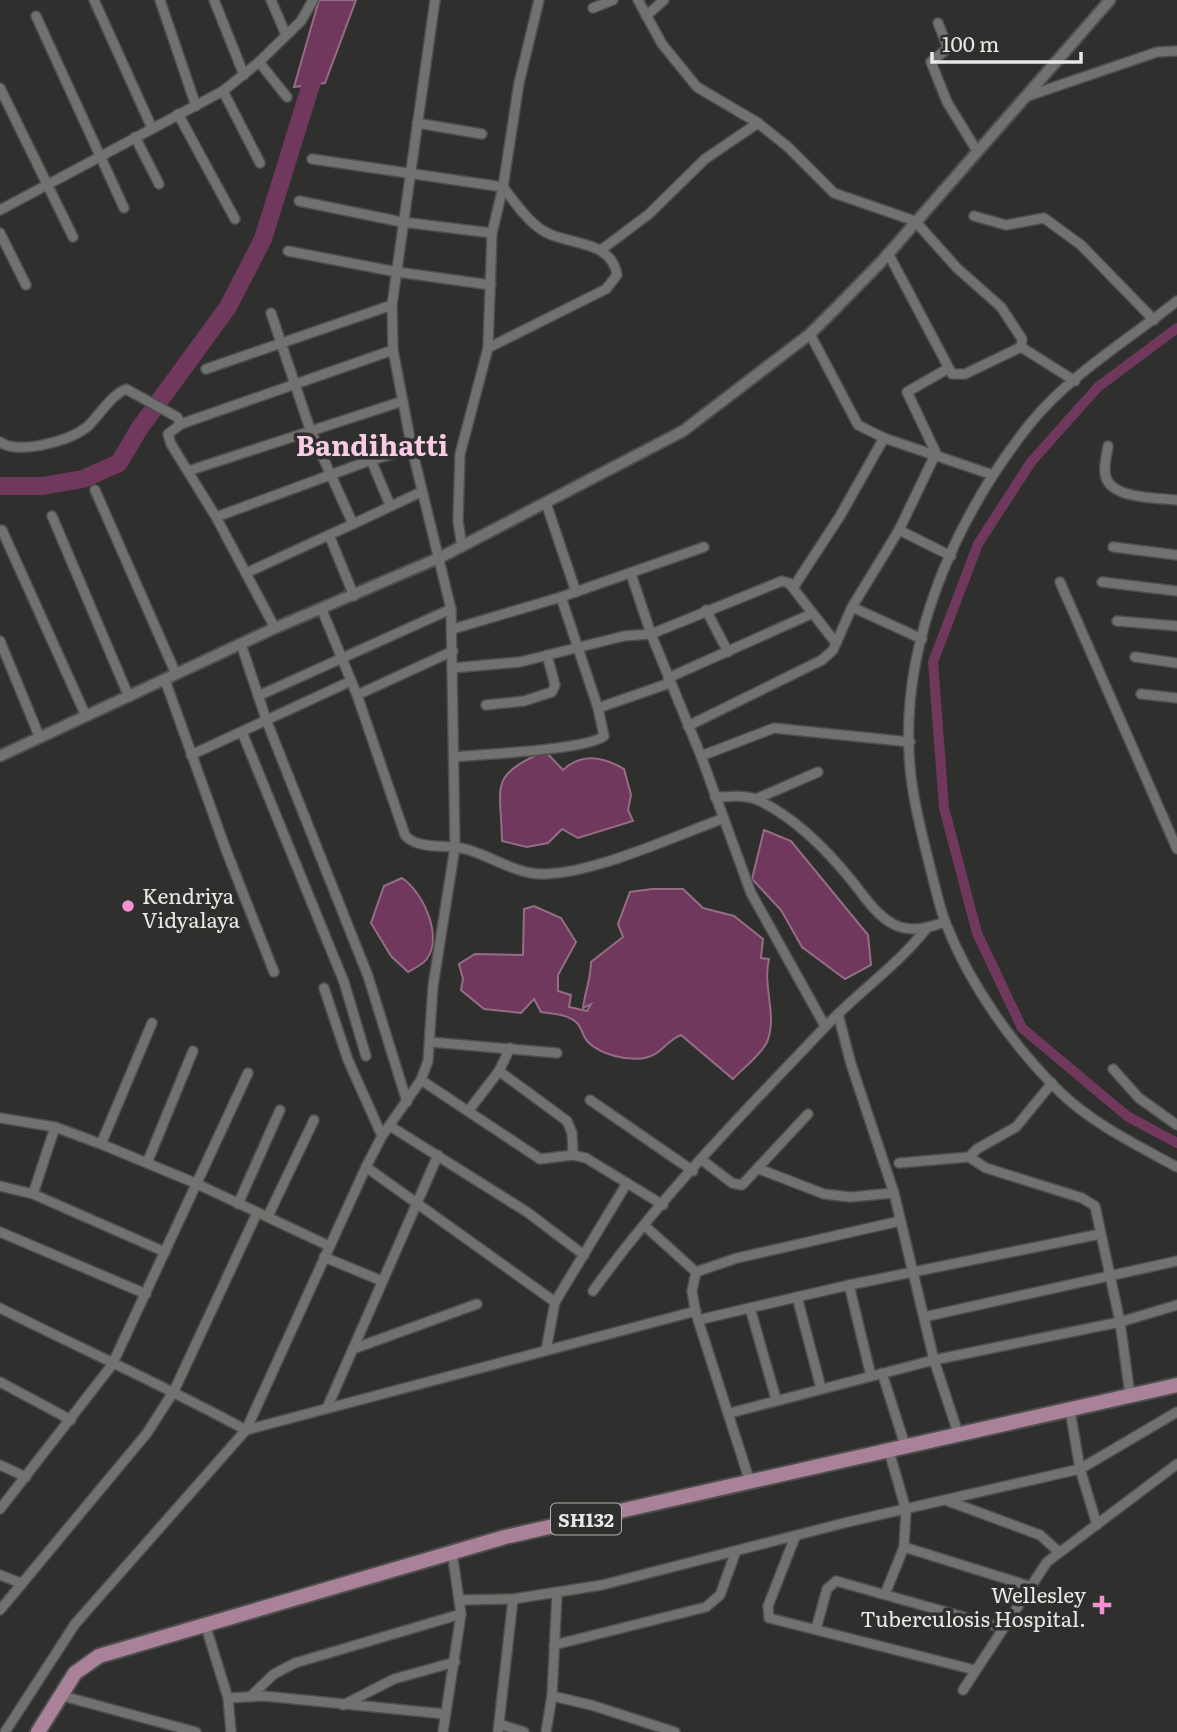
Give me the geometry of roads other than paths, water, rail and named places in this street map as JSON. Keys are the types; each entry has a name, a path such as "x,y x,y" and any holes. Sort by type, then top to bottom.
{"main road":[{"name":"SH132","path":"42,1730 59,1695 75,1672 99,1656 505,1537 1177,1385"}],"street":[{"path":"94,0 152,128"},
{"path":"160,0 196,106"},
{"path":"214,0 244,75"},
{"path":"271,0 286,35"},
{"path":"0,211 223,91 259,62 301,21 313,0"},
{"path":"5,1732 75,1624 246,1430 327,1245 366,1167 382,1136 421,1080 430,1042 433,986 455,847 453,629 441,557 421,492 393,350 392,305 435,0"},
{"path":"462,547 458,521 460,454 488,348 492,233 503,187 519,83 539,0"},
{"path":"593,8 613,0"},
{"path":"638,0 662,44 697,87 758,123 788,147 834,193 915,221 957,268 1001,307 1022,339 1021,348"},
{"path":"646,16 664,0"},
{"path":"0,756 275,628 441,557 683,431 810,334 888,253 1110,0"},
{"path":"36,16 124,208"},
{"path":"938,23 948,48 931,62 947,102 977,151"},
{"path":"1025,97 1157,52 1177,51"},
{"path":"259,62 287,97"},
{"path":"0,88 73,237"},
{"path":"223,91 260,163"},
{"path":"178,114 235,219"},
{"path":"416,123 482,134"},
{"path":"601,250 649,214 705,159 758,123"},
{"path":"135,137 159,184"},
{"path":"312,159 503,187 539,228 601,250 616,266 617,275 614,282 488,348"},
{"path":"299,201 402,222 492,233"},
{"path":"974,216 1006,225 1044,218 1082,245 1154,320"},
{"path":"0,233 26,285"},
{"path":"288,251 397,272 491,285"},
{"path":"888,253 947,369 957,376 965,374 1021,348"},
{"path":"1177,301 1075,381 1031,422 993,475 930,603 911,693 910,742 914,800 945,922 960,956 987,1000 1052,1083 1118,1135 1177,1167"},
{"path":"206,369 392,305"},
{"path":"271,313 310,429 353,524"},
{"path":"810,334 850,417 865,431 936,453 993,475"},
{"path":"1021,348 1075,381"},
{"path":"275,628 216,516 168,439 172,429 179,421 393,350"},
{"path":"936,453 908,392 947,369"},
{"path":"0,442 8,447 22,449 79,432 122,390 131,392 179,421"},
{"path":"188,471 310,429 403,401"},
{"path":"793,588 840,516 884,438"},
{"path":"1108,446 1105,470 1107,481 1115,488 1130,494 1177,500"},
{"path":"216,516 371,460 412,449"},
{"path":"688,726 830,655 852,607 899,530 936,453"},
{"path":"371,460 390,505"},
{"path":"95,490 171,677 191,755 274,972"},
{"path":"246,573 421,492"},
{"path":"546,503 576,592"},
{"path":"52,516 129,696"},
{"path":"2,530 86,716"},
{"path":"899,530 951,556"},
{"path":"330,535 355,596"},
{"path":"453,629 561,597 704,547"},
{"path":"1113,547 1177,555"},
{"path":"631,574 651,634 701,757 751,893 825,1026"},
{"path":"452,668 501,665 579,646 651,634 782,581 789,583 836,643"},
{"path":"1060,582 1177,849"},
{"path":"1102,582 1177,590"},
{"path":"456,757 598,740 604,731 579,646 561,597"},
{"path":"852,607 922,639"},
{"path":"258,696 451,609"},
{"path":"322,610 357,695 405,835 413,842 476,851 513,869 551,875 586,867 722,820"},
{"path":"706,610 728,652"},
{"path":"598,708 669,681 811,614"},
{"path":"1117,621 1177,626"},
{"path":"0,641 40,738"},
{"path":"241,644 267,722 368,976 407,1102"},
{"path":"357,695 453,651"},
{"path":"486,705 524,701 552,692 555,685 547,655"},
{"path":"1135,657 1177,663"},
{"path":"191,755 351,681"},
{"path":"1141,694 1177,698"},
{"path":"701,757 774,728 910,742"},
{"path":"242,732 339,970 366,1056"},
{"path":"756,799 818,772"},
{"path":"715,797 739,796 756,799 799,827 829,855 881,916 895,925 926,929 945,922"},
{"path":"593,1291 620,1254 746,1108 825,1026 906,954 926,929"},
{"path":"324,988 348,1060 382,1136"},
{"path":"838,1014 851,1064 894,1193 934,1360 959,1436"},
{"path":"101,1144 152,1023"},
{"path":"430,1042 557,1053"},
{"path":"469,1110 499,1071 510,1048"},
{"path":"147,1163 193,1051"},
{"path":"1113,1069 1139,1098 1177,1125"},
{"path":"499,1071 556,1110 567,1121 572,1133 573,1155"},
{"path":"0,1509 112,1365 248,1073"},
{"path":"421,1080 540,1159 573,1155 586,1158 663,1205"},
{"path":"969,1157 977,1149 1016,1127 1052,1083"},
{"path":"590,1100 693,1171"},
{"path":"238,1204 280,1110"},
{"path":"702,1160 737,1185 747,1183 808,1114"},
{"path":"0,1118 55,1127 101,1144 195,1183 327,1245"},
{"path":"268,1216 314,1120"},
{"path":"390,1126 527,1212 584,1255"},
{"path":"33,1194 55,1127"},
{"path":"327,1408 438,1155"},
{"path":"899,1163 969,1157 986,1168 1091,1201 1120,1322 1130,1395"},
{"path":"366,1167 555,1301"},
{"path":"759,1168 824,1194 850,1197 894,1193"},
{"path":"546,1350 555,1301 627,1183"},
{"path":"0,1186 33,1194 165,1252"},
{"path":"0,1610 147,1433 174,1391 257,1213"},
{"path":"696,1272 737,1258 900,1221"},
{"path":"645,1226 696,1272"},
{"path":"0,1232 145,1294"},
{"path":"0,1308 112,1365 174,1391 246,1430 546,1350 697,1316 750,1308 1100,1234"},
{"path":"324,1257 382,1281"},
{"path":"925,1317 1177,1261"},
{"path":"696,1272 692,1292 697,1316 750,1482"},
{"path":"849,1285 871,1376"},
{"path":"797,1297 821,1388"},
{"path":"353,1349 477,1304"},
{"path":"730,1413 934,1360 1120,1322 1177,1305"},
{"path":"750,1308 776,1399"},
{"path":"882,1373 906,1448"},
{"path":"0,1382 71,1420"},
{"path":"1070,1410 1080,1469 1097,1524"},
{"path":"461,1600 513,1599 557,1594 1080,1469 1177,1412"},
{"path":"885,1594 904,1547 906,1510 889,1451"},
{"path":"963,1690 1047,1562 1177,1464"},
{"path":"0,1465 26,1477"},
{"path":"945,1500 1040,1535 1059,1552"},
{"path":"794,1537 767,1613 769,1618 775,1622 816,1629 975,1670"},
{"path":"904,1547 1029,1587"},
{"path":"554,1645 706,1607 720,1595 736,1551"},
{"path":"443,1732 461,1614 452,1552"},
{"path":"0,1575 21,1583"},
{"path":"816,1629 832,1581 1003,1628"},
{"path":"546,1732 552,1696 557,1594"},
{"path":"513,1599 498,1728 524,1732"},
{"path":"252,1695 274,1674 295,1662 461,1614"},
{"path":"205,1624 228,1698 231,1732"},
{"path":"341,1706 394,1679 455,1662"},
{"path":"59,1695 196,1732"},
{"path":"228,1698 252,1695 341,1706 445,1714"},
{"path":"552,1696 591,1704 675,1732"}],"waterway":[{"path":"0,486 42,486 83,479 119,463 139,429 228,307 263,239 318,62"},
{"path":"1177,328 1098,387 1031,462 978,544 933,662 944,808 977,933 1022,1028 1127,1116 1177,1143"}],"place":[{"name":"Kendriya Vidyalaya","path":"128,906"},
{"name":"Wellesley Tuberculosis Hospital.","path":"1102,1605"}],"district":[{"name":"Bandihatti","path":"372,444"}]}
